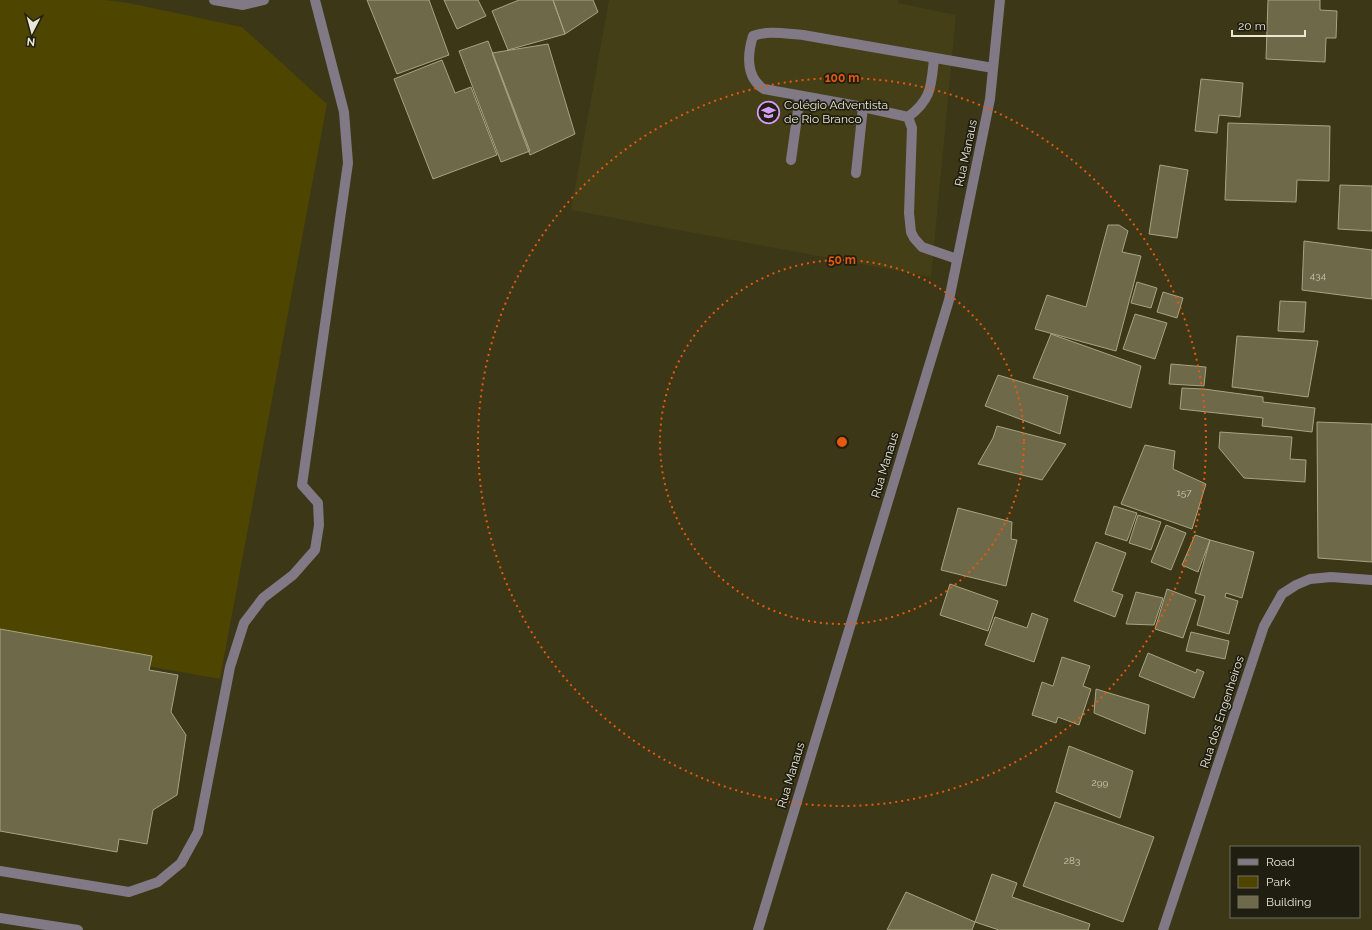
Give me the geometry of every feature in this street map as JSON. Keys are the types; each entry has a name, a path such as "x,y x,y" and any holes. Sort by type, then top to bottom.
{"street":[{"path":"214,0 243,5 264,0"},
{"path":"0,871 128,892 158,882 181,863 198,832 230,668 244,623 263,598 293,575 315,550 319,525 318,504 302,485 348,163 344,112 315,0"},
{"name":"Rua Manaus","path":"758,930 949,300 990,99 1000,0"},
{"path":"934,58 929,92 919,109 908,117 863,107 764,89 757,83 751,74 749,50 753,36 764,33 802,35 992,68"},
{"path":"791,160 800,96"},
{"path":"856,173 863,107"},
{"path":"908,117 912,128 909,213 911,232 922,247 957,259"},
{"name":"Rua dos Engenheiros","path":"1163,930 1264,626 1282,594 1296,585 1310,579 1331,577 1372,580"},
{"path":"0,918 78,930"}],"shaded area":[{"name":"Colégio Adventista de Rio Branco","path":"609,0 898,0 898,3 956,15 931,277 571,210"}],"green space":[{"path":"0,0 105,0 129,3 242,27 327,104 220,679 0,640"}],"building":[{"path":"367,0 429,0 449,55 397,74"},
{"path":"444,0 478,0 486,16 457,29"},
{"path":"519,0 553,0 565,34 508,50 492,11"},
{"path":"553,0 593,0 598,12 565,34"},
{"path":"1268,0 1320,0 1320,10 1337,11 1336,38 1326,38 1325,62 1266,59"},
{"path":"488,41 530,151 501,162 459,51"},
{"path":"548,44 575,134 530,155 492,53"},
{"path":"442,60 455,93 471,87 497,155 433,179 394,79"},
{"path":"1201,79 1243,83 1240,117 1219,115 1217,133 1195,131"},
{"path":"1228,123 1330,126 1329,181 1297,180 1296,202 1225,200"},
{"path":"1160,165 1188,170 1177,238 1149,234"},
{"path":"1340,185 1372,186 1372,231 1338,229"},
{"path":"1108,225 1119,225 1128,231 1122,252 1141,256 1116,351 1035,329 1047,295 1086,307"},
{"path":"1304,241 1372,250 1372,299 1302,290"},
{"path":"1137,282 1157,288 1151,308 1131,303"},
{"path":"1163,292 1183,298 1177,318 1157,312"},
{"path":"1280,301 1306,302 1304,332 1278,331"},
{"path":"1135,314 1167,323 1155,359 1123,349"},
{"path":"1051,334 1141,366 1131,408 1033,378"},
{"path":"1237,336 1318,341 1308,397 1232,387"},
{"path":"1171,364 1206,367 1204,386 1169,384"},
{"path":"998,375 1068,396 1060,434 985,406"},
{"path":"1182,388 1204,389 1263,397 1263,402 1315,408 1312,432 1262,426 1263,418 1180,409"},
{"path":"1317,422 1372,424 1372,562 1318,558"},
{"path":"997,426 1066,444 1042,480 978,464 993,438"},
{"path":"1220,432 1292,437 1290,459 1306,460 1305,482 1244,478 1219,448"},
{"path":"1145,445 1175,451 1173,469 1206,484 1192,529 1121,504"},
{"path":"1114,506 1137,513 1127,541 1105,534"},
{"path":"958,508 1012,522 1011,539 1017,540 1006,586 941,570"},
{"path":"1138,515 1161,522 1151,550 1129,543"},
{"path":"1166,525 1186,533 1171,570 1151,562"},
{"path":"1195,535 1210,540 1198,572 1182,565"},
{"path":"1210,540 1254,552 1242,598 1226,593 1225,597 1238,601 1229,634 1197,625 1205,596 1195,593"},
{"path":"1096,542 1126,553 1112,591 1123,595 1115,617 1074,601"},
{"path":"950,584 998,601 988,631 940,615"},
{"path":"1167,589 1196,600 1183,638 1155,629"},
{"path":"1136,592 1163,598 1154,625 1126,624"},
{"path":"1032,613 1048,619 1034,662 985,645 995,617 1027,628"},
{"path":"0,629 152,656 149,670 178,675 171,712 186,735 177,795 153,810 147,844 119,839 117,852 0,831"},
{"path":"1191,632 1229,641 1225,659 1186,651"},
{"path":"1148,653 1196,673 1197,669 1204,672 1194,698 1139,676"},
{"path":"1062,657 1090,666 1083,686 1091,689 1079,725 1058,717 1056,723 1032,715 1042,682 1053,686"},
{"path":"1096,689 1149,705 1145,734 1094,713"},
{"path":"1069,746 1133,771 1120,818 1056,792"},
{"path":"1055,802 1154,837 1123,922 1023,886"},
{"path":"992,874 1017,883 1012,897 1090,924 1088,930 999,930 975,922"},
{"path":"906,892 975,922 972,930 887,930"}],"place":[{"name":"Colégio Adventista de Rio Branco","path":"768,112"}]}
